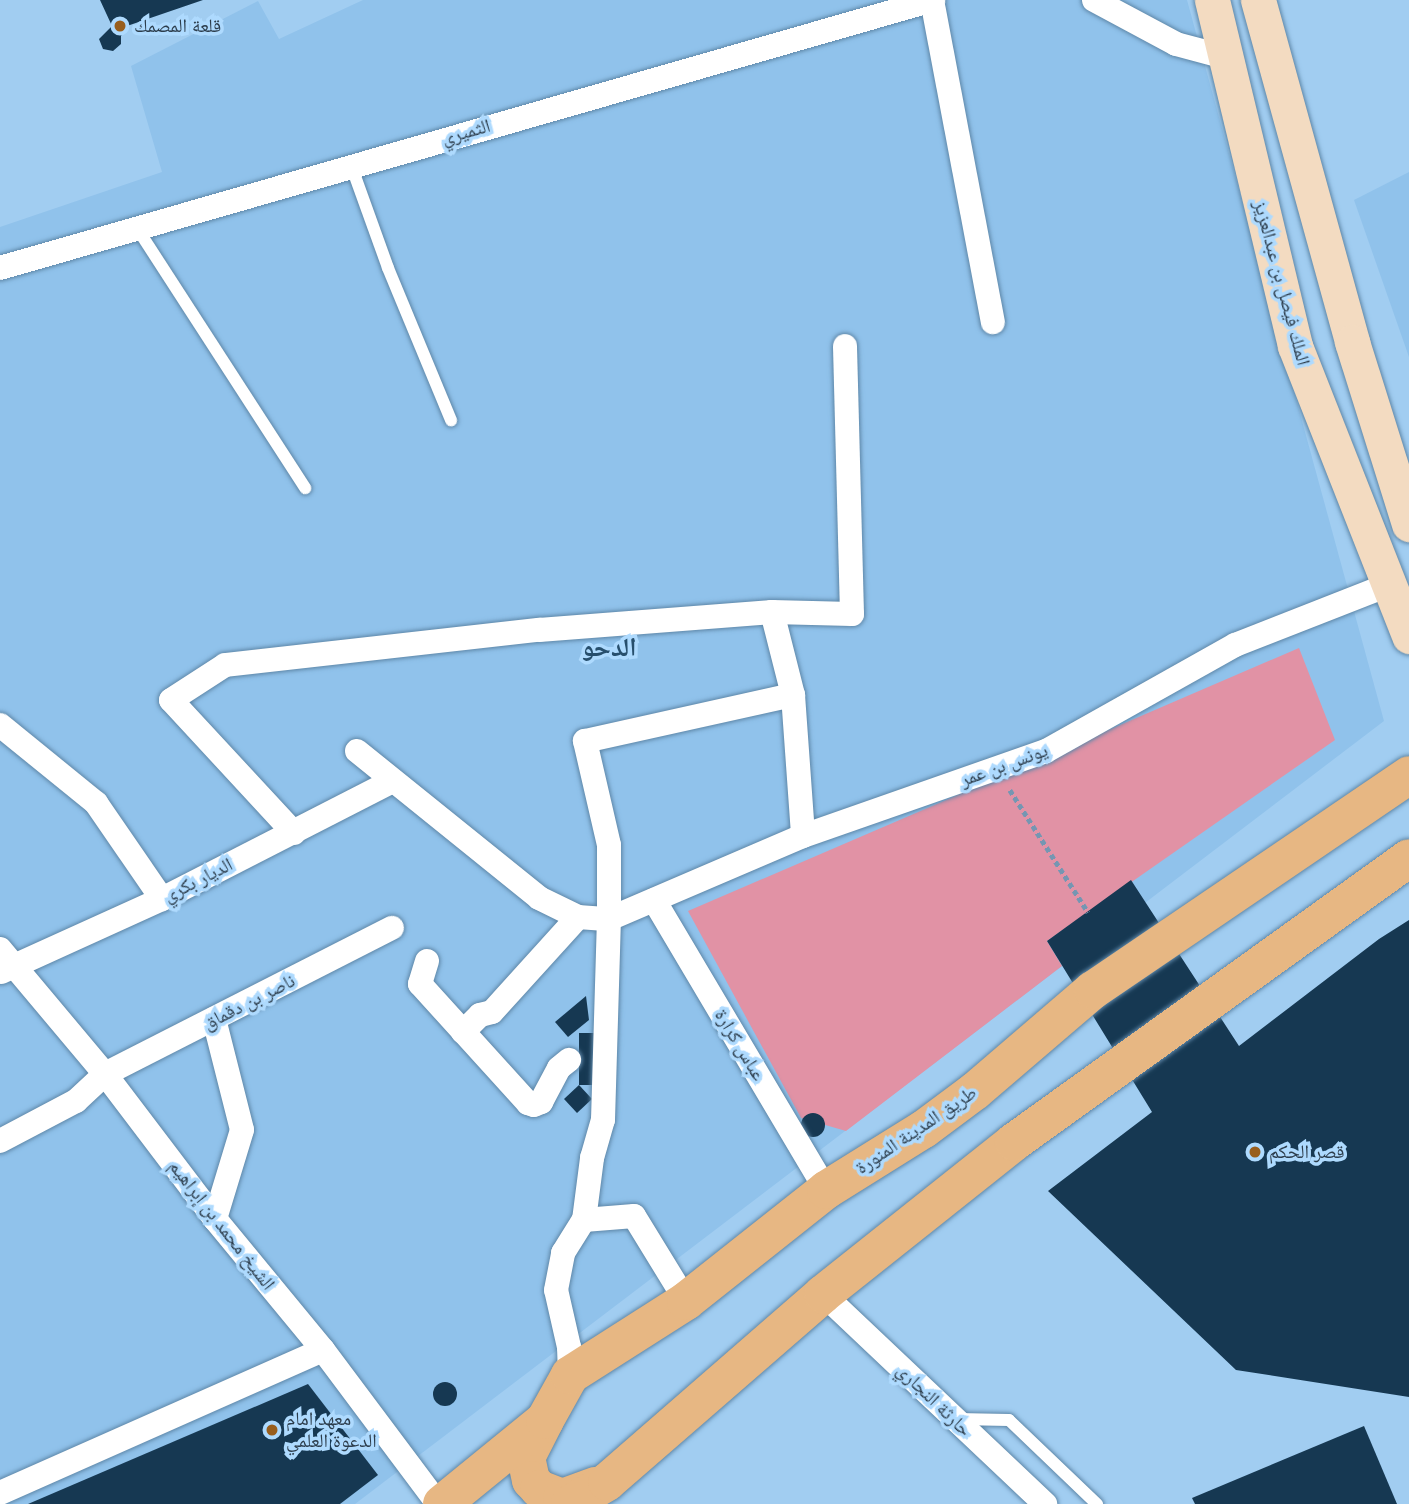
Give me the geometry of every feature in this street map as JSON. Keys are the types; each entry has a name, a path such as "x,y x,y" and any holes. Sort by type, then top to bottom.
{"main road":[{"name":"طريق المدينة المنورة","path":"440,1504 545,1420 570,1375 686,1301 826,1190 954,1106 1094,990 1409,775"},
{"path":"570,1504 607,1482 823,1294 1014,1142 1409,858"},
{"path":"545,1420 526,1457 527,1469 539,1489 562,1498 607,1482"}],"street":[{"path":"932,0 993,322"},
{"name":"الثميري","path":"0,268 932,0"},
{"path":"1094,0 1176,44 1225,57"},
{"name":"الملك فيصل بن عبدالعزيز","path":"1212,0 1295,346 1409,636"},
{"path":"1258,0 1352,342 1409,524"},
{"path":"293,832 171,700 225,665 539,630 772,612 852,614 845,346"},
{"name":"يونس بن عمر","path":"609,919 803,836 1046,751 1235,645 1388,585"},
{"path":"772,612 793,695 803,836"},
{"path":"570,1375 569,1347 556,1290 563,1253 584,1220 592,1158 603,1120 609,919 609,845 585,741 793,695"},
{"path":"0,724 96,803 162,899"},
{"path":"357,751 538,898 578,917 609,919"},
{"name":"الديار بكري","path":"5,962 162,899 393,781"},
{"name":"عباس كرارة","path":"654,900 826,1190"},
{"path":"463,1032 480,1015 492,1013 578,917"},
{"name":"ناصر بن دقماق","path":"0,1141 76,1101 105,1074 392,928"},
{"path":"427,961 420,984 528,1103 534,1105 541,1102 559,1068 569,1060"},
{"name":"الشيخ محمد بن إبراهيم","path":"5,962 105,1074 215,1219 323,1350 440,1504"},
{"path":"214,1019 242,1130 215,1219"},
{"path":"584,1220 635,1216 686,1301"},
{"name":"حارثة النجاري","path":"823,1294 1045,1504"},
{"path":"0,1493 323,1350"}],"lane":[{"path":"351,165 388,268 451,420"},
{"path":"137,228 305,488"},
{"path":"953,1418 1009,1420 1097,1504"}],"path":[{"path":"996,769 1088,912"}],"shaded area":[{"path":"363,0 1187,0 1384,721 355,1504 0,1504 0,227 162,172 131,66 258,1 279,39"},
{"path":"1409,172 1409,357 1354,200"},
{"path":"1299,648 1335,740 1047,941 1062,966 846,1131 801,1118 688,911"}],"building":[{"name":"قلعة المصمك","path":"100,0 203,0 127,26 121,36 121,44 113,51 103,49 99,39 112,26"},
{"name":"قصر الحكم","path":"1131,880 1239,1046 1379,939 1409,920 1409,1397 1236,1370 1048,1191 1152,1112 1047,941"},
{"path":"586,996 589,1020 568,1037 555,1022"},
{"path":"579,1033 597,1033 596,1085 579,1085"},
{"path":"579,1085 592,1099 577,1113 564,1099"},
{"path":"813,1113 821,1117 825,1125 821,1133 813,1137 805,1133 801,1125 805,1117"},
{"path":"445,1382 453,1386 457,1394 453,1402 445,1406 437,1402 433,1394 437,1386"},
{"name":"معهد امام الدعوة العلمي","path":"308,1384 378,1475 340,1504 28,1504"},
{"path":"1364,1426 1397,1504 1195,1504 1192,1498"}],"place":[{"name":"قلعة المصمك","path":"120,26"},
{"name":"قصر الحكم","path":"1255,1152"},
{"name":"معهد امام الدعوة العلمي","path":"272,1430"}],"district":[{"name":"الدحو","path":"609,648"}]}
